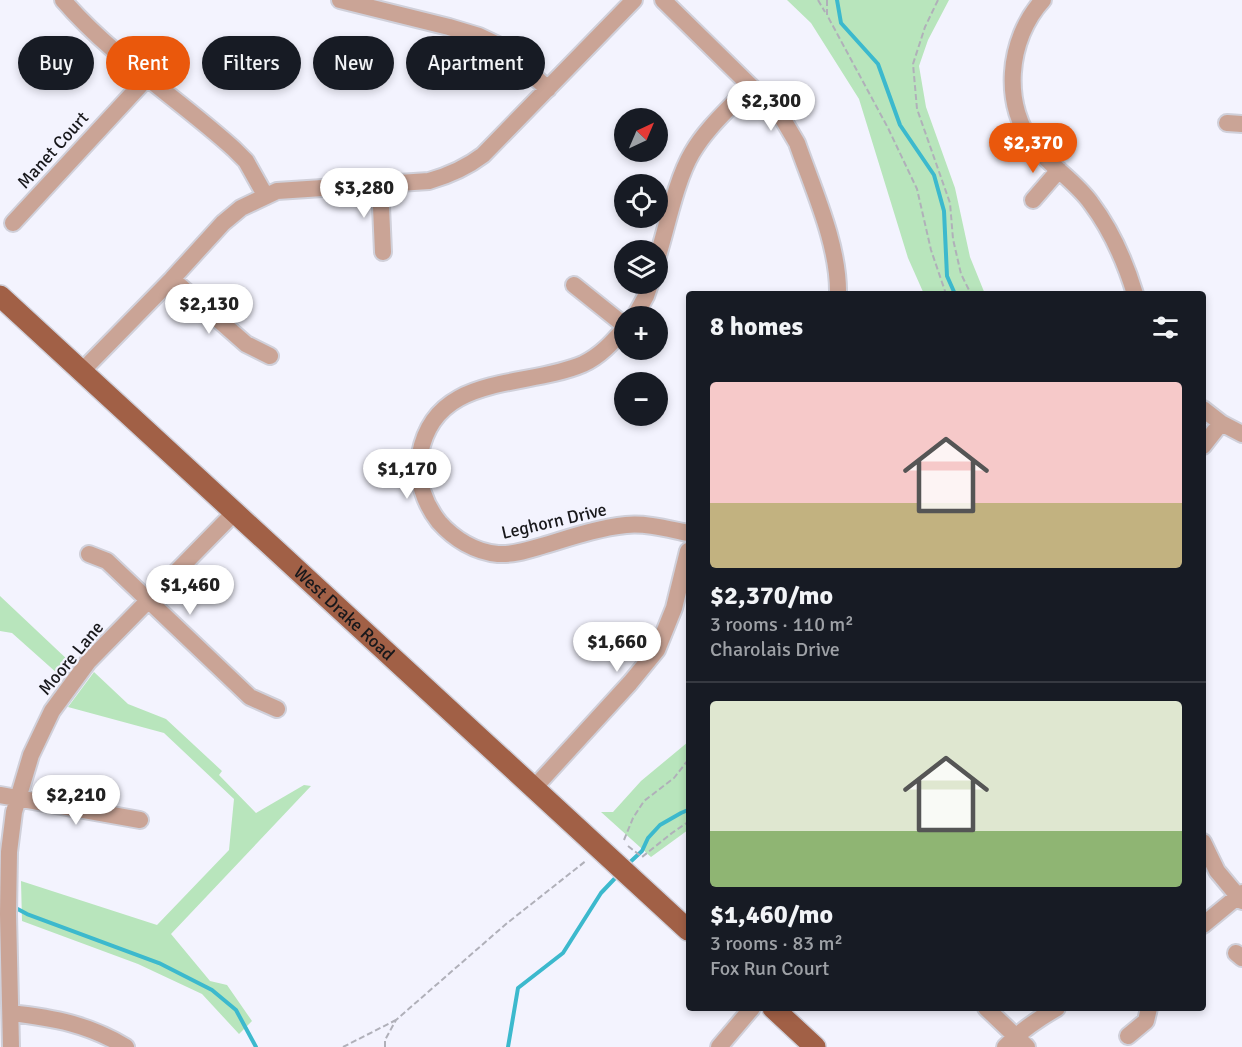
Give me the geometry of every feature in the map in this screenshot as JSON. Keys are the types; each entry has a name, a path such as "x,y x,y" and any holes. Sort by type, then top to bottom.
{"main road":[{"name":"West Drake Road","path":"0,296 534,788 613,851 630,876 686,928"},
{"path":"776,1011 815,1047"}],"street":[{"path":"63,0 106,43"},
{"path":"340,0 479,36 500,46 548,89"},
{"path":"82,371 172,279 223,222 241,208 276,191 429,181 466,168 483,155 634,0"},
{"path":"663,0 781,116 797,142 834,255 838,291"},
{"path":"1043,0 1019,36 1014,54 1012,73 1014,92 1022,125 1036,148 1074,182 1104,222 1121,255 1134,291"},
{"path":"663,240 684,169 693,152 704,135 750,86"},
{"name":"Manet Court","path":"13,223 136,90"},
{"path":"162,90 246,161 265,195"},
{"path":"1033,200 1059,170"},
{"path":"380,184 383,252"},
{"path":"172,279 246,344 270,356"},
{"name":"Leghorn Drive","path":"574,285 614,319"},
{"name":"Leghorn Drive","path":"614,340 609,347 586,363 554,374 469,392 450,404 434,421 422,448 420,470 425,499 444,527 465,544 489,552 511,553 627,525 645,525 686,533"},
{"path":"1206,411 1221,423 1242,434"},
{"path":"1206,442 1221,423"},
{"path":"391,471 420,470"},
{"name":"Moore Lane","path":"11,1047 8,884 12,819 39,735 68,688 88,662 235,512"},
{"path":"89,554 107,561 250,698 277,709"},
{"path":"534,788 635,678 657,650 674,608 686,559"},
{"path":"0,795 140,820"},
{"path":"1206,848 1217,871 1241,897 1206,922"},
{"path":"719,1047 749,1011"},
{"path":"989,1011 1016,1043 1053,1011"},
{"path":"1128,1036 1146,1022 1148,1011"},
{"path":"11,1013 50,1017 77,1024 126,1047"}],"path":[{"path":"818,0 888,128 917,189 931,250 945,291"},
{"path":"827,0 827,15"},
{"path":"938,0 925,27 913,64 917,109 950,203 953,239 961,274 970,291"},
{"path":"624,840 633,818 644,801 674,778 686,763"},
{"path":"342,1047 396,1020 506,924 613,851 642,857 686,823"},
{"path":"385,1047 385,1040 396,1020"}],"green space":[{"path":"787,0 949,0 928,40 919,66 926,107 955,188 970,257 984,291 923,291 908,258 859,99 811,23"},
{"path":"0,596 70,662 58,674 12,633 0,631"},
{"path":"94,672 128,704 166,719 222,771 219,775 256,813 304,785 311,786 171,934 210,981 227,985 252,1021 239,1034 202,994 138,964 22,921 21,881 157,925 229,850 234,799 164,733 68,707"},
{"path":"686,744 686,831 651,857 601,812 613,812 641,781"}],"waterway":[{"path":"837,0 841,23 878,64 900,125 934,175 944,211 947,276 954,291"},
{"path":"628,864 642,851 648,838 660,825 686,811"},
{"path":"508,1047 518,988 563,953 601,893 619,874"},
{"path":"12,906 27,914 159,963 212,990 236,1010 256,1047"}]}
